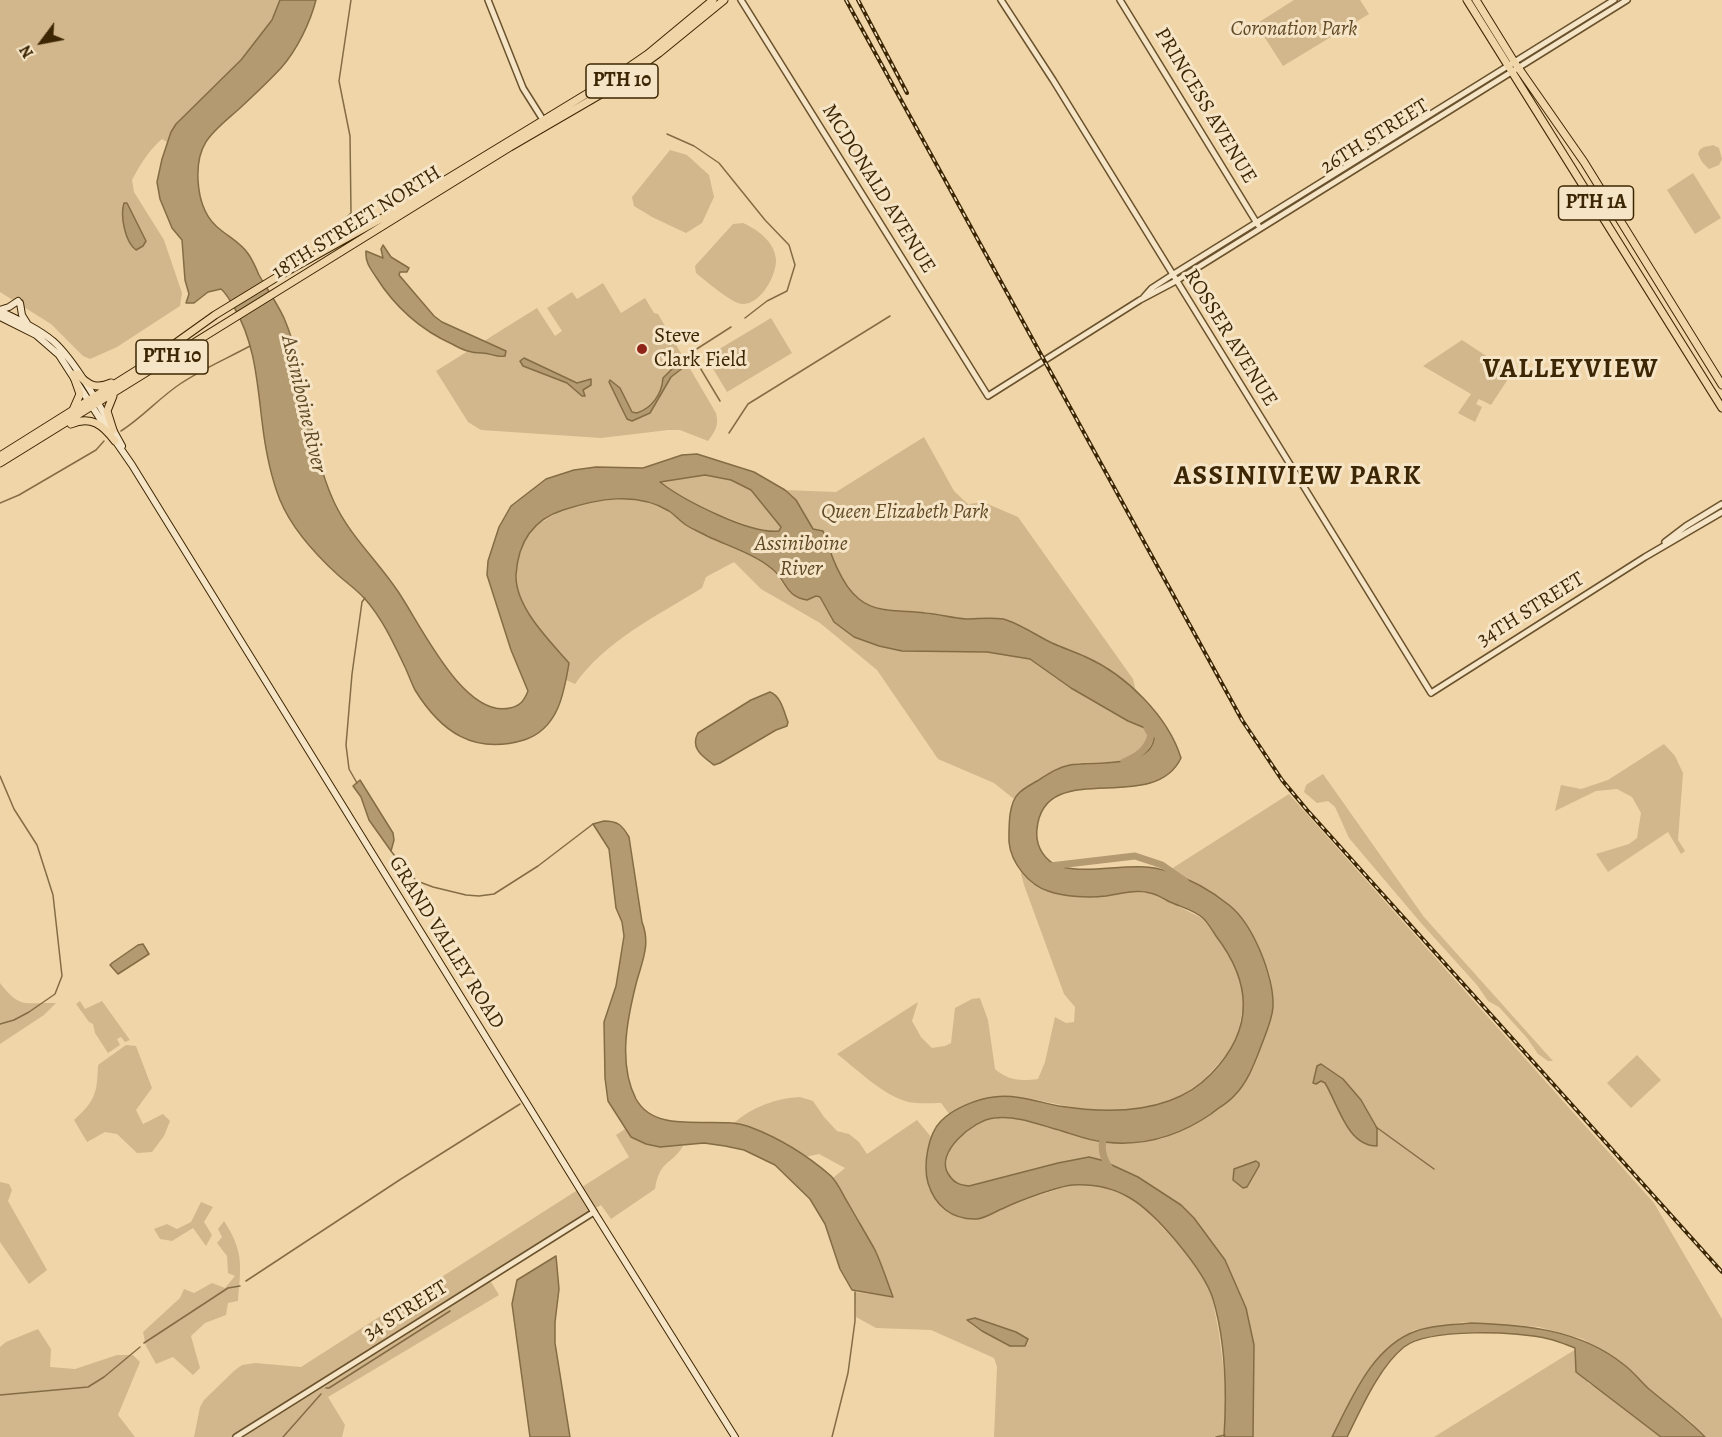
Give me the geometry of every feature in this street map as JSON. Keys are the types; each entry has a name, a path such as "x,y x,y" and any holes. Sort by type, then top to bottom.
{"main road":[{"name":"18TH STREET NORTH","path":"0,463 66,415 122,388 545,123 636,62 713,0"},
{"name":"18TH STREET NORTH","path":"21,447 93,402 215,315 282,274 620,82 724,0"},
{"name":"PTH 1A","path":"1467,0 1513,67 1582,158 1722,385"},
{"name":"PTH 1A","path":"1476,0 1513,67 1722,408"},
{"path":"0,310 19,302 22,315 30,325 58,346 93,402"},
{"path":"0,310 43,340 89,384 100,386 140,368"},
{"path":"0,317 30,325"},
{"path":"66,415 76,406 80,394 76,374"},
{"path":"113,430 107,416 107,407 112,397 122,388"},
{"name":"GRAND VALLEY ROAD","path":"93,402 113,430 132,465 735,1437"},
{"name":"GRAND VALLEY ROAD","path":"93,402 115,441 132,465"},
{"path":"0,456 82,420 98,423 115,441"}],"street":[{"path":"488,0 515,72 545,123"},
{"name":"MCDONALD AVENUE","path":"741,0 987,396"},
{"name":"ROSSER AVENUE","path":"1001,0 1053,80 1431,693"},
{"name":"PRINCESS AVENUE","path":"1120,0 1260,229"},
{"name":"26TH STREET","path":"1540,51 1614,0"},
{"name":"26TH STREET","path":"1140,300 1172,274 1427,115 1627,0"},
{"name":"26TH STREET","path":"987,396 1140,300 1176,281 1260,229 1513,67"},
{"name":"34TH STREET","path":"1431,693 1695,525 1722,504"},
{"name":"34TH STREET","path":"1695,525 1722,512"},
{"name":"34 STREET","path":"236,1437 594,1212"}],"green space":[{"path":"0,0 280,0 272,20 241,60 171,132 167,142 162,139 153,148 132,180 134,192 164,240 182,293 180,306 117,347 90,359 83,356 51,324 0,292"},
{"name":"Coronation Park","path":"1294,0 1360,0 1369,14 1283,66 1256,24"},
{"path":"1713,145 1719,148 1722,159 1719,165 1709,169 1698,154 1702,148"},
{"path":"670,150 687,155 709,175 714,197 702,223 686,233 634,206 632,197"},
{"path":"1693,173 1721,218 1695,234 1667,190"},
{"path":"743,223 769,242 776,259 773,274 765,290 759,297 745,304 733,301 717,290 696,273 695,266 733,224"},
{"path":"603,283 621,313 645,298 654,313 658,314 716,413 716,427 708,441 680,430 601,438 481,430 468,422 436,371 537,308 555,336 562,331 547,308 572,292 577,299"},
{"path":"771,318 792,353 727,392 706,357"},
{"path":"1462,340 1512,373 1491,405 1479,399 1476,404 1482,407 1475,422 1458,413 1471,394 1423,366"},
{"name":"Queen Elizabeth Park","path":"924,437 954,491 971,507 969,504 983,502 1018,517 1133,679 1136,692 1088,657 1064,649 1005,620 965,619 922,612 910,613 880,608 858,599 834,563 823,531 813,530 796,501 785,490 836,492"},
{"path":"705,475 731,480 751,490 781,527 779,531 767,533 702,508 659,482"},
{"path":"624,498 648,502 668,511 688,526 717,541 735,546 772,569 790,593 800,598 820,597 854,637 902,651 987,652 1030,659 1071,688 1128,721 1145,728 1154,738 1150,748 1143,755 1132,759 1080,763 1064,767 1020,792 1014,799 994,783 938,759 877,670 820,623 761,589 734,562 706,577 702,588 617,642 588,668 575,684 566,680 569,663 535,625 519,595 516,580 517,565 525,539 530,530 558,512 588,502"},
{"path":"1664,744 1675,756 1683,773 1678,840 1685,851 1681,854 1668,832 1608,872 1596,854 1629,844 1637,838 1641,813 1632,797 1617,789 1596,791 1555,811 1561,785 1581,789 1608,780"},
{"path":"1323,774 1424,917 1553,1061 1548,1061 1538,1054 1527,1038 1499,1007 1488,1001 1477,985 1421,923 1349,838 1335,807 1328,801 1317,803 1304,792 1306,785"},
{"path":"1289,794 1654,1203 1722,1319 1722,1437 1705,1437 1691,1422 1648,1388 1623,1364 1583,1339 1539,1327 1465,1322 1414,1330 1389,1347 1360,1383 1332,1437 1253,1437 1254,1345 1181,1205 1138,1177 1089,1157 969,1186 958,1184 950,1179 946,1164 953,1146 967,1132 988,1120 1002,1117 1015,1118 1107,1143 1122,1144 1159,1139 1179,1129 1245,1081 1255,1064 1270,1017 1272,992 1268,968 1244,924 1225,901 1210,891 1168,871"},
{"path":"1022,872 1034,885 1101,897 1130,892 1151,893 1202,918 1223,945 1238,972 1245,998 1237,1037 1228,1053 1202,1082 1175,1099 1161,1104 1120,1111 1087,1110 1026,1098 973,1102 950,1115 941,1103 908,1102 888,1093 837,1054 918,1002 912,1021 921,1037 932,1048 945,1046 951,1043 955,1008 972,999 980,998 988,1020 995,1069 1015,1079 1038,1079 1045,1062 1055,1017 1066,1023 1074,1022 1075,1007 1064,994 1024,885"},
{"path":"0,983 13,997 24,1003 56,1003 44,1015 0,1044"},
{"path":"80,1001 85,1009 102,1001 130,1040 125,1042 121,1037 117,1039 120,1045 108,1053 95,1033 93,1024 76,1004"},
{"path":"126,1045 136,1046 152,1088 136,1110 143,1124 163,1114 170,1121 164,1136 152,1152 137,1153 117,1134 105,1132 87,1142 74,1120 94,1096 98,1065"},
{"path":"1637,1055 1661,1080 1631,1108 1607,1083"},
{"path":"800,1097 813,1101 837,1131 849,1134 859,1142 867,1154 917,1120 932,1138 925,1168 985,1216 1009,1205 1071,1185 1101,1186 1130,1198 1147,1211 1185,1252 1205,1281 1212,1297 1227,1396 1224,1437 994,1437 997,1367 994,1358 931,1330 876,1328 856,1317 855,1292 893,1297 876,1252 833,1178 845,1168 819,1154 805,1157 771,1137 734,1123 765,1104"},
{"path":"625,1129 644,1143 659,1146 683,1146 663,1167 655,1189 611,1219 601,1205 585,1214 488,1277 499,1295 328,1397 345,1425 342,1437 194,1437 200,1407 204,1400 235,1370 242,1365 255,1363 301,1367 629,1157 616,1135"},
{"path":"0,1182 9,1184 12,1190 8,1201 47,1270 29,1284 0,1242"},
{"path":"201,1202 213,1207 204,1222 212,1235 206,1246 193,1228 172,1241 160,1239 154,1229 167,1224 177,1229 191,1222"},
{"path":"224,1221 235,1242 240,1259 238,1301 228,1303 226,1315 205,1323 191,1336 200,1368 193,1375 173,1357 156,1364 146,1346 143,1332 180,1298 184,1289 194,1293 212,1283 225,1288 235,1276 228,1273 227,1256 217,1243 222,1237 218,1229"},
{"path":"38,1329 51,1349 50,1367 75,1369 117,1355 133,1355 140,1362 118,1415 135,1437 0,1437 0,1347 6,1342"},
{"path":"1576,1349 1588,1383 1606,1393 1661,1437 1434,1437"}],"water":[{"name":"Assiniboine River","path":"280,0 316,0 302,36 287,61 214,132 203,147 198,167 202,202 211,221 249,255 284,318 299,363 318,457 340,514 355,537 397,590 444,665 459,684 476,699 493,707 510,708 521,702 528,691 511,650 487,575 488,561 499,527 511,506 546,479 574,470 596,467 643,468 682,455 697,454 754,472 785,490 796,500 813,529 823,531 842,577 853,593 866,604 882,609 966,619 993,618 1009,621 1086,657 1116,674 1144,698 1156,712 1175,742 1181,758 1167,775 1148,784 1078,790 1059,795 1044,807 1037,829 1038,842 1046,858 1062,867 1089,869 1143,867 1169,872 1209,891 1238,914 1254,937 1266,966 1273,1007 1270,1023 1250,1074 1232,1099 1199,1122 1174,1134 1147,1141 1119,1143 1088,1139 1020,1119 994,1118 976,1125 958,1139 946,1157 946,1166 953,1180 969,1186 1089,1157 1138,1177 1181,1205 1194,1218 1225,1260 1246,1308 1254,1345 1253,1437 1224,1437 1224,1367 1221,1333 1213,1299 1190,1258 1141,1205 1110,1189 1073,1185 1028,1198 984,1217 968,1219 952,1214 940,1205 931,1191 927,1176 928,1150 933,1134 946,1116 966,1105 987,1098 1003,1096 1079,1109 1119,1110 1160,1104 1196,1087 1211,1074 1235,1040 1241,1023 1242,989 1228,954 1203,918 1158,895 1145,892 1085,897 1048,891 1034,884 1022,872 1010,850 1011,809 1015,797 1023,789 1066,766 1119,762 1143,755 1150,748 1154,738 1145,728 1128,721 1071,688 1030,659 987,652 902,651 854,637 834,622 820,597 816,596 807,600 794,595 771,568 756,558 691,528 669,511 643,501 630,499 603,500 552,514 529,534 520,553 516,575 521,599 543,633 569,663 562,698 545,728 524,740 506,744 490,744 474,742 448,728 436,718 415,690 391,639 371,606 313,550 285,511 268,461 254,362 247,334 234,307 221,289 208,292 194,303 186,303 189,294 185,280 182,240 172,228 160,199 157,182 162,159 176,124 241,60 272,20","holes":["705,475 731,480 751,490 781,527 779,531 752,528 735,522 684,498 660,482"]},
{"path":"124,203 127,203 146,241 136,250 129,241 124,228"},
{"path":"383,245 391,257 409,268 407,272 400,272 399,275 434,316 442,322 506,351 505,356 463,349 440,338 409,316 383,288 367,262 366,251 383,258 381,249"},
{"path":"524,358 577,383 591,379 591,385 583,390 585,396 582,396 567,383 523,366 520,361"},
{"path":"681,360 684,361 684,367 671,377 650,413 632,421 627,419 610,380 620,388 632,412 637,413 647,408 655,400 661,390 663,378"},
{"path":"770,692 782,705 788,722 787,726 714,765 698,751 695,743 698,733 751,700"},
{"path":"360,780 393,833 391,851 369,820 361,797 353,786"},
{"path":"604,821 619,825 629,837 646,938 645,953 627,1027 626,1042 627,1071 636,1099 645,1111 658,1118 672,1121 736,1124 761,1131 803,1155 822,1169 836,1182 875,1250 893,1297 852,1290 840,1269 825,1224 810,1199 775,1165 744,1150 725,1146 704,1143 660,1147 646,1144 631,1137 608,1101 605,1078 604,1022 616,986 624,936 622,922 616,908 609,849 593,824"},
{"path":"143,944 149,954 118,974 110,965 138,945"},
{"path":"1321,1064 1343,1079 1361,1100 1377,1128 1377,1146 1367,1144 1351,1132 1325,1083 1321,1081 1313,1083 1317,1066"},
{"path":"1256,1161 1259,1166 1247,1187 1243,1188 1233,1180 1234,1169"},
{"path":"556,1256 559,1289 555,1343 570,1437 530,1437 512,1304 517,1280"},
{"path":"975,1318 1016,1332 1028,1339 1025,1346 1010,1346 967,1320"},
{"path":"1471,1323 1511,1325 1551,1331 1588,1343 1627,1367 1705,1437 1661,1437 1576,1372 1575,1348 1535,1336 1474,1333 1433,1337 1404,1347 1379,1377 1347,1437 1332,1437 1365,1375 1387,1349 1416,1331 1436,1326"}],"waterway":[{"path":"350,225 347,217 351,213 350,136 339,81 351,0"},
{"path":"667,134 694,146 719,163 765,220 789,245 795,265 787,291 767,301 745,318"},
{"path":"729,433 748,404 890,316"},
{"path":"694,356 692,352 731,327"},
{"path":"121,431 180,384 250,346"},
{"path":"696,361 720,401"},
{"path":"0,503 19,495 96,450 104,441"},
{"path":"357,783 349,769 346,745 352,674 362,602 365,598"},
{"name":"Assiniboine River","path":"1124,762 1138,755 1147,745 1151,735 1147,728"},
{"path":"0,776 14,809 37,845 53,895 62,976 55,994 29,1012 0,1024"},
{"path":"391,851 417,881 466,895 494,894 538,866 593,824"},
{"name":"Assiniboine River","path":"1050,866 1135,856 1162,865 1185,881"},
{"path":"246,1281 520,1104"},
{"path":"1376,1127 1434,1169"},
{"name":"Assiniboine River","path":"1105,1134 1102,1144 1103,1153 1111,1170"},
{"path":"144,1343 228,1288 240,1286"},
{"path":"832,1437 848,1373 855,1321 855,1292"},
{"path":"326,1388 450,1311"},
{"path":"0,1395 88,1387 104,1377 140,1347"},
{"path":"283,1437 321,1394"},
{"path":"1216,1437 1225,1435"}],"railway":[{"path":"846,0 1242,720 1282,780 1722,1272"},
{"path":"858,0 907,93"}],"place":[{"name":"Steve Clark Field","path":"642,349"}],"district":[{"name":"VALLEYVIEW","path":"1571,370"},
{"name":"ASSINIVIEW PARK","path":"1298,477"}]}
